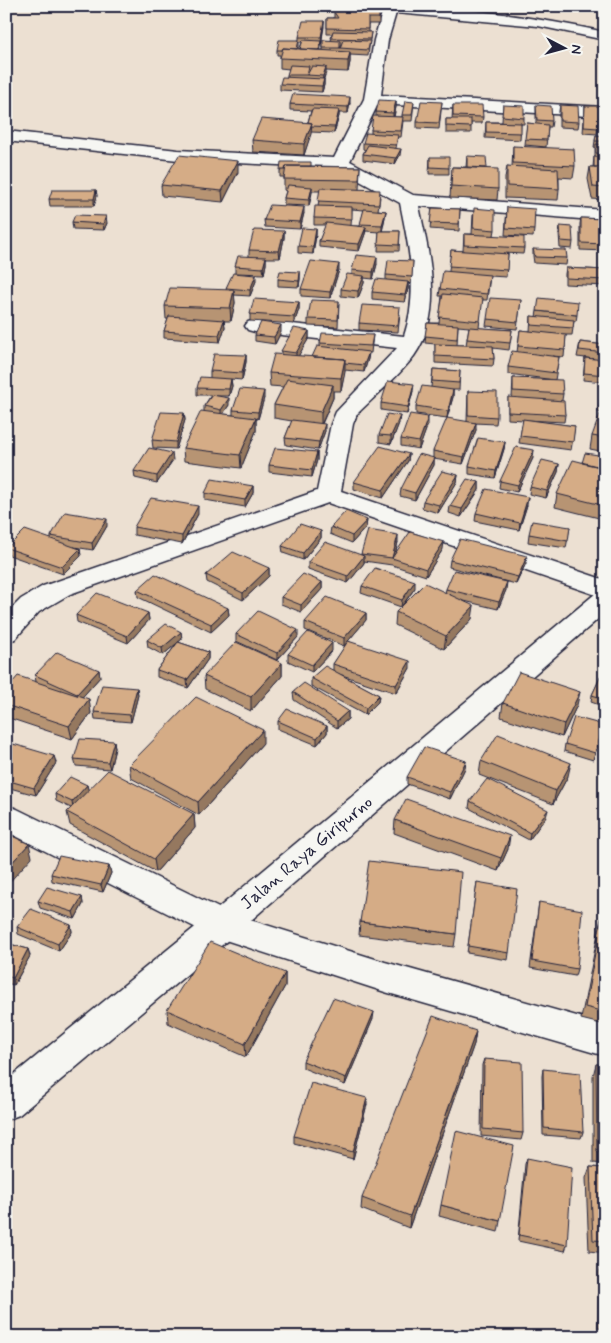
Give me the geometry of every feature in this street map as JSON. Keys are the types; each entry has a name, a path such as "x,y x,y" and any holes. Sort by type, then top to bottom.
{"street":[{"path":"340,162 372,99 381,40 391,7 538,22 605,36"},
{"path":"372,99 605,112"},
{"path":"6,136 178,155 340,162 409,200 605,216"},
{"path":"328,495 342,424 347,412 405,352 412,343 418,325 423,274 409,200"},
{"path":"255,326 412,343"},
{"path":"8,628 37,599 61,588 328,495 605,589"},
{"name":"Jalan Raya Giripurno","path":"6,1103 222,925 605,599"},
{"path":"6,817 222,925 385,977 605,1040"}],"building":[{"path":"339,10 379,10 379,18 368,18 368,29 327,28 327,18 338,18 334,12"},
{"path":"303,21 324,21 321,37 299,37"},
{"path":"333,31 371,32 370,39 331,38"},
{"path":"279,40 299,40 297,49 283,48 282,50 277,50"},
{"path":"303,40 321,41 319,50 300,49"},
{"path":"323,40 340,41 340,48 323,48"},
{"path":"343,40 370,41 368,50 340,48"},
{"path":"283,48 350,52 348,61 280,58"},
{"path":"290,65 309,66 307,75 287,75"},
{"path":"312,66 326,67 323,76 307,75"},
{"path":"282,77 324,79 322,86 280,84"},
{"path":"293,94 350,97 348,107 290,104"},
{"path":"379,100 396,101 393,113 376,112"},
{"path":"405,101 414,102 412,115 402,115"},
{"path":"421,101 442,102 439,123 417,122"},
{"path":"453,105 482,105 483,117 453,116"},
{"path":"503,105 524,106 524,118 502,116"},
{"path":"536,105 551,106 552,121 537,120"},
{"path":"560,105 578,106 579,122 560,121"},
{"path":"585,106 599,106 598,128 584,127"},
{"path":"312,109 339,110 335,127 311,126 312,123 308,122"},
{"path":"373,116 403,117 401,131 371,130"},
{"path":"261,119 312,123 304,144 252,140"},
{"path":"446,119 471,119 471,127 446,126"},
{"path":"486,122 521,123 521,133 486,132"},
{"path":"527,123 548,125 547,140 525,139"},
{"path":"366,133 398,135 396,145 363,143"},
{"path":"596,135 605,136 605,141 595,141"},
{"path":"596,144 605,145 605,154 596,153"},
{"path":"368,145 401,149 396,158 363,154"},
{"path":"513,146 574,149 575,166 513,163"},
{"path":"179,155 238,161 222,191 161,185"},
{"path":"467,156 486,157 487,168 467,167"},
{"path":"430,157 449,157 449,168 430,167"},
{"path":"594,157 605,158 605,167 594,167"},
{"path":"281,162 311,162 311,166 286,166 285,170 280,170"},
{"path":"286,166 360,167 359,180 284,179"},
{"path":"507,166 558,169 559,189 507,186"},
{"path":"452,167 498,169 498,189 451,186"},
{"path":"590,167 605,167 605,188 593,187"},
{"path":"288,185 312,187 309,200 284,198"},
{"path":"320,188 380,190 379,204 318,201"},
{"path":"52,190 96,190 94,199 49,199"},
{"path":"270,205 304,207 300,222 264,220"},
{"path":"315,206 352,207 352,219 314,218"},
{"path":"507,207 535,209 534,230 506,228"},
{"path":"432,208 460,209 459,224 430,223"},
{"path":"474,208 495,210 495,230 473,228"},
{"path":"364,209 386,211 382,225 360,224"},
{"path":"75,215 106,216 103,224 72,222"},
{"path":"581,218 605,219 605,244 581,243"},
{"path":"326,223 366,227 359,244 319,241"},
{"path":"560,226 572,227 573,242 561,241"},
{"path":"302,228 316,229 313,247 298,246"},
{"path":"254,230 284,231 279,251 249,250"},
{"path":"379,231 400,231 399,245 378,244"},
{"path":"464,234 524,237 524,248 464,245"},
{"path":"533,249 566,250 567,258 535,257"},
{"path":"451,250 508,254 507,270 449,266"},
{"path":"356,255 377,257 373,272 352,270"},
{"path":"238,256 266,257 263,268 235,266"},
{"path":"388,260 413,261 412,277 386,275"},
{"path":"311,261 339,264 330,292 301,289"},
{"path":"566,268 605,270 605,280 566,278"},
{"path":"280,271 300,272 299,281 278,279"},
{"path":"443,271 490,275 487,294 440,289"},
{"path":"233,273 256,275 250,290 226,288"},
{"path":"347,274 364,276 358,291 341,289"},
{"path":"376,279 408,282 405,295 372,292"},
{"path":"170,288 234,290 230,308 165,306"},
{"path":"443,294 483,298 480,321 439,317"},
{"path":"490,298 521,300 518,322 487,319"},
{"path":"539,298 578,302 577,315 537,311"},
{"path":"254,299 299,302 294,317 250,314"},
{"path":"311,300 339,301 338,320 308,319"},
{"path":"362,305 400,307 398,326 359,323"},
{"path":"169,316 224,320 219,335 164,331"},
{"path":"531,316 574,320 573,328 531,325"},
{"path":"261,322 281,325 274,337 255,335"},
{"path":"427,323 458,325 457,339 425,336"},
{"path":"469,327 512,330 510,343 467,339"},
{"path":"294,328 309,331 296,353 281,351"},
{"path":"520,330 566,335 565,350 518,346"},
{"path":"322,333 373,335 371,346 320,343"},
{"path":"580,342 605,345 605,353 579,350"},
{"path":"435,344 493,346 494,359 435,356"},
{"path":"317,346 369,352 364,365 345,363 345,359 312,357"},
{"path":"512,351 559,357 556,373 508,367"},
{"path":"214,354 246,355 242,373 210,371"},
{"path":"274,354 345,359 341,378 269,373"},
{"path":"585,358 605,360 605,375 584,373"},
{"path":"433,369 460,371 459,383 432,381"},
{"path":"200,377 231,379 229,389 197,388"},
{"path":"513,378 562,380 563,394 513,391"},
{"path":"287,379 333,385 321,412 274,405"},
{"path":"388,381 414,384 408,407 381,403"},
{"path":"422,386 453,390 448,411 416,406"},
{"path":"240,389 264,391 258,412 233,410"},
{"path":"605,390 605,400 600,399"},
{"path":"468,391 497,392 497,417 468,415"},
{"path":"212,395 229,398 221,410 204,406"},
{"path":"508,397 564,401 565,415 508,412"},
{"path":"201,411 256,418 240,455 183,448"},
{"path":"161,412 184,413 176,442 152,440"},
{"path":"387,414 400,416 391,436 379,435"},
{"path":"410,414 428,417 419,442 401,439"},
{"path":"600,414 605,415 605,438 592,436"},
{"path":"447,418 476,423 464,457 433,451"},
{"path":"523,419 575,426 573,442 520,436"},
{"path":"292,420 325,424 319,442 285,438"},
{"path":"478,438 505,442 496,471 469,466"},
{"path":"380,446 409,454 383,490 354,482"},
{"path":"516,447 534,450 518,485 500,481"},
{"path":"149,448 172,453 157,476 134,471"},
{"path":"275,448 317,452 312,470 269,465"},
{"path":"585,453 605,456 605,468 582,463"},
{"path":"419,454 434,458 415,493 401,489"},
{"path":"542,460 559,464 547,491 530,487"},
{"path":"573,460 605,468 605,497 602,505 557,494"},
{"path":"442,471 458,475 439,505 423,501"},
{"path":"212,479 253,486 245,500 205,493"},
{"path":"467,479 479,482 462,509 450,506"},
{"path":"486,489 528,497 520,523 476,513"},
{"path":"151,498 198,506 182,536 134,527"},
{"path":"346,511 367,520 352,536 331,527"},
{"path":"65,512 107,519 92,543 51,536"},
{"path":"532,521 570,527 568,541 529,534"},
{"path":"300,524 321,531 303,553 282,546"},
{"path":"25,530 80,549 62,567 7,548"},
{"path":"368,530 398,535 392,558 361,554"},
{"path":"410,532 444,542 426,569 392,558"},
{"path":"460,539 527,556 518,577 450,560"},
{"path":"325,542 364,556 348,576 308,562"},
{"path":"233,552 269,568 243,593 206,575"},
{"path":"375,568 415,581 402,600 362,586"},
{"path":"454,570 507,582 499,602 446,589"},
{"path":"155,574 228,608 211,624 137,590"},
{"path":"303,574 322,582 301,605 281,597"},
{"path":"425,583 474,606 446,636 396,612"},
{"path":"97,593 148,613 127,636 76,615"},
{"path":"327,597 366,613 344,638 305,622"},
{"path":"258,611 298,630 277,653 236,634"},
{"path":"166,624 181,632 162,648 147,640"},
{"path":"308,632 332,643 312,665 288,654"},
{"path":"348,641 410,661 396,685 333,664"},
{"path":"178,642 208,652 187,680 157,670"},
{"path":"236,642 282,663 251,697 204,676"},
{"path":"57,652 99,670 77,694 35,675"},
{"path":"325,666 379,695 366,708 311,678"},
{"path":"605,667 605,699 592,695"},
{"path":"519,672 580,692 564,724 503,703"},
{"path":"18,676 89,699 69,726 6,705 6,690"},
{"path":"304,683 348,711 337,721 293,692"},
{"path":"102,685 137,688 130,715 94,712"},
{"path":"196,697 263,730 198,802 129,765"},
{"path":"287,709 327,726 317,738 278,721"},
{"path":"574,717 604,725 595,753 565,744"},
{"path":"498,734 571,763 556,791 481,761"},
{"path":"80,739 114,741 108,762 74,759"},
{"path":"13,744 54,756 34,788 6,780 6,755"},
{"path":"424,747 466,761 450,792 407,777"},
{"path":"108,770 194,814 154,859 67,812"},
{"path":"70,777 87,785 72,802 55,794"},
{"path":"487,779 548,810 530,833 470,801"},
{"path":"406,799 510,836 501,858 395,820"},
{"path":"6,833 29,844 6,869"},
{"path":"59,856 109,866 101,885 51,874"},
{"path":"369,861 461,872 456,934 360,922"},
{"path":"477,882 517,889 509,953 468,946"},
{"path":"47,887 82,897 73,912 38,901"},
{"path":"539,902 582,910 577,969 532,961"},
{"path":"31,909 71,925 58,944 17,927"},
{"path":"603,910 605,911 605,1012 585,1007"},
{"path":"210,942 285,973 245,1044 167,1010"},
{"path":"6,943 28,949 13,978 6,976"},
{"path":"333,998 374,1012 346,1078 303,1061"},
{"path":"433,1016 476,1031 410,1216 362,1198"},
{"path":"484,1059 522,1062 523,1133 483,1129"},
{"path":"596,1064 605,1065 605,1152 597,1151"},
{"path":"543,1069 580,1073 583,1132 544,1128"},
{"path":"311,1083 367,1098 353,1152 294,1136"},
{"path":"456,1131 514,1146 500,1221 441,1205"},
{"path":"527,1158 572,1167 567,1245 519,1235"},
{"path":"590,1167 605,1168 605,1241 593,1240"},
{"path":"603,1261 605,1262 605,1318 603,1318"}]}
